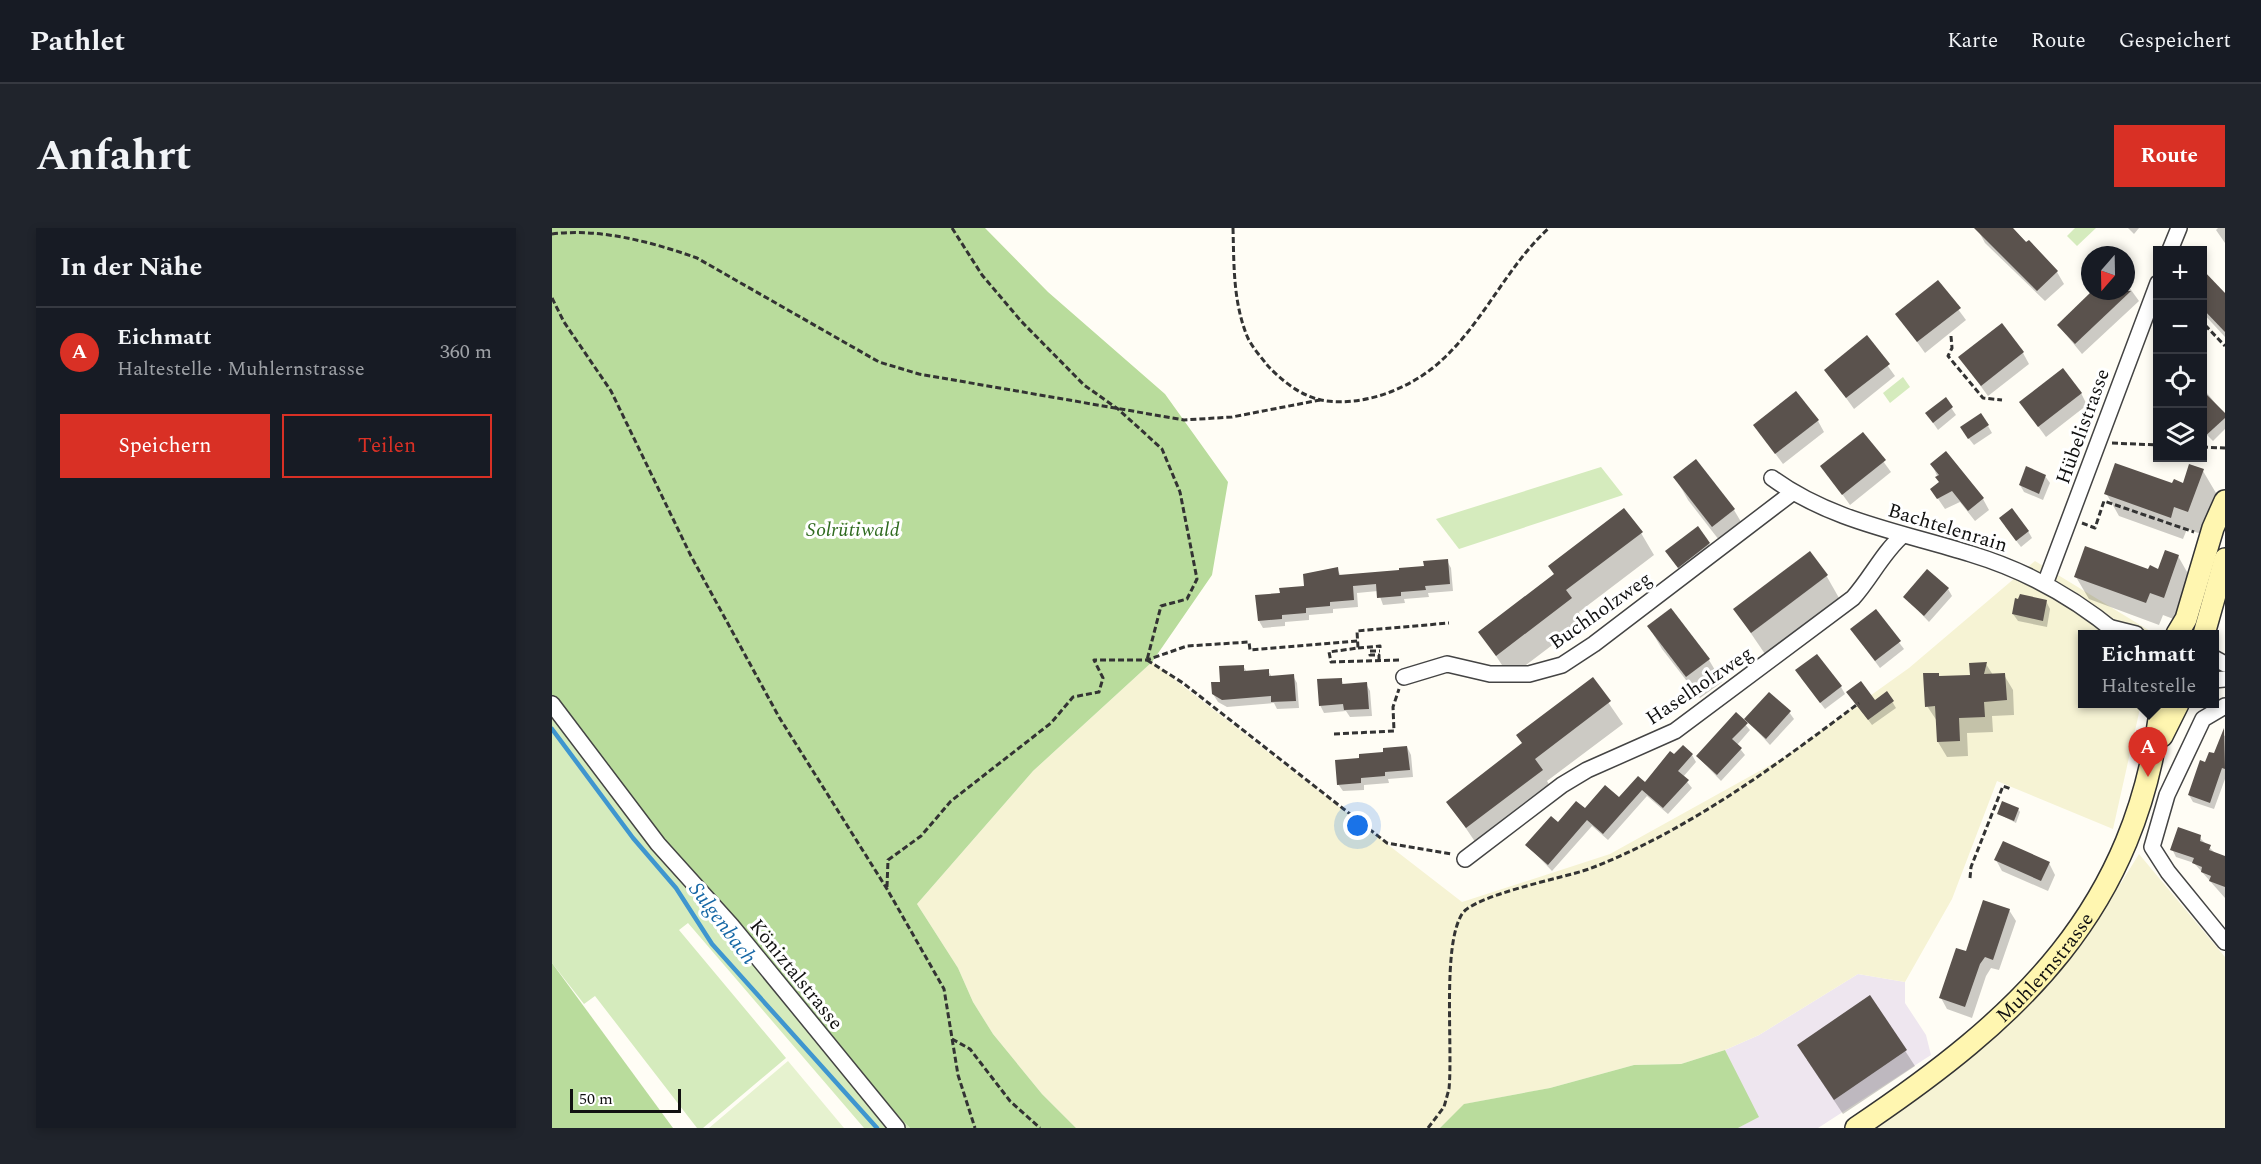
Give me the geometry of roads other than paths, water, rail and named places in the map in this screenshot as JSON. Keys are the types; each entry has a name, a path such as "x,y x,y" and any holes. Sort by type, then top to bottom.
{"street":[{"path":"2172,246 2179,228"},
{"name":"Hübelistrasse","path":"2045,584 2153,294"},
{"name":"Bachtelenrain","path":"1772,478 1792,493 1849,520 1972,554 2045,584 2112,630"},
{"name":"Buchholzweg","path":"1404,677 1447,664 1476,672 1518,676 1562,665 1594,644 1792,493"},
{"path":"2179,630 2186,619 2213,528 2225,501"},
{"name":"Haselholzweg","path":"1465,859 1562,785 1587,770 1676,730 1714,703 1853,598 1872,577 1893,544 1903,535"},
{"path":"2205,630 2225,559"},
{"name":"Köniztalstrasse","path":"552,704 658,844 731,925 897,1128"},
{"path":"2225,706 2203,719 2167,795 2152,847 2168,872 2225,942"},
{"name":"Muhlernstrasse","path":"1856,1128 1909,1091 1988,1029 2027,992 2066,947 2089,915 2119,862 2138,812 2156,747 2161,708"},
{"name":"Muhlernstrasse","path":"2156,747 2176,708"}],"waterway":[{"name":"Sulgenbach","path":"552,729 633,838 676,888 712,944 877,1128"}],"place":[{"name":"Eichmatt","path":"2148,777"}],"park label":[{"name":"Solrütiwald","path":"853,529"}]}
